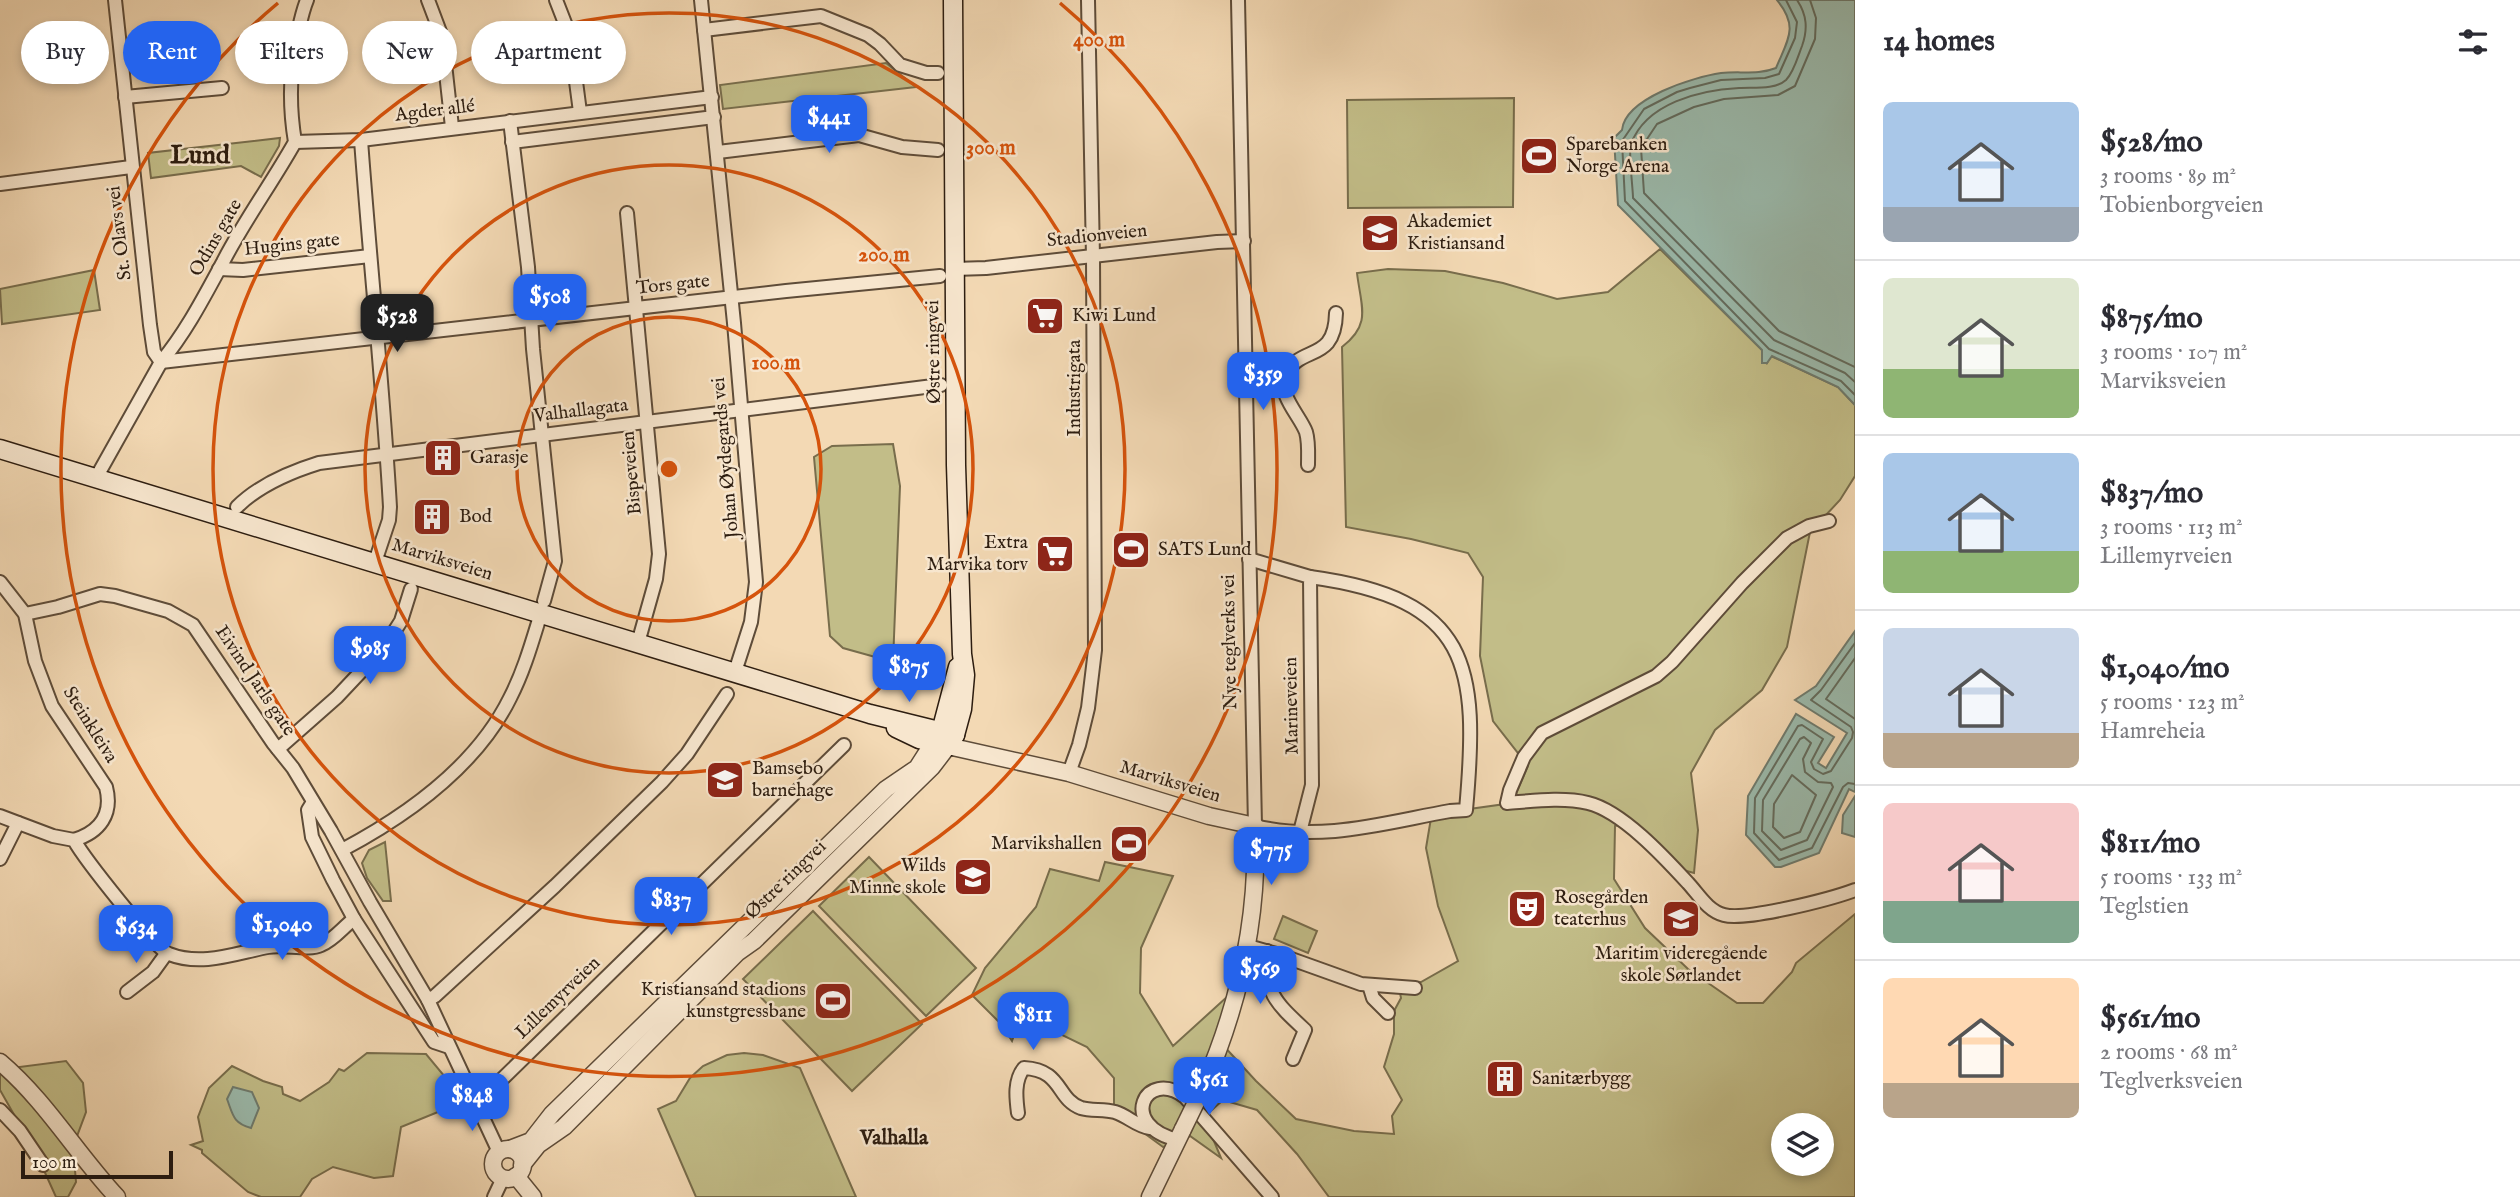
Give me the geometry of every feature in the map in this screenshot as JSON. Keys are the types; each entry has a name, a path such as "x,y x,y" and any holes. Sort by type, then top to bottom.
{"main road":[{"name":"Østre ringvei","path":"944,739 962,653 947,272 951,3"},
{"name":"Marviksveien","path":"0,449 375,562 542,607 638,642 944,739"}],"street":[{"name":"St. Olavs vei","path":"115,0 150,325 154,352 161,362"},
{"path":"295,142 290,108 290,73 307,0"},
{"path":"428,0 442,37 452,127"},
{"path":"556,0 570,36 580,112"},
{"name":"Johan Øydegards vei","path":"701,0 718,152 756,593 751,621 735,672"},
{"name":"Industrigata","path":"1069,773 1088,708 1095,650 1093,257 1088,0"},
{"name":"Nye teglverks vei","path":"1150,1197 1203,1088 1230,1018 1248,946 1256,848 1238,0"},
{"path":"705,30 821,16 868,35 900,65 926,73 937,73"},
{"path":"125,97 222,88"},
{"name":"Agder allé","path":"295,142 361,140 712,97"},
{"path":"512,142 714,117"},
{"path":"342,850 405,812 438,787 481,744 501,715 517,684 555,561 528,267 510,121"},
{"path":"718,152 859,135 902,147 938,150"},
{"path":"361,140 387,454 389,520 375,562"},
{"name":"Odins gate","path":"96,478 161,362 171,351 295,142"},
{"path":"0,184 131,167"},
{"name":"Bispeveien","path":"628,213 659,565 638,642"},
{"name":"Stadionveien","path":"947,272 1244,241"},
{"name":"Hugins gate","path":"219,269 264,269 370,256"},
{"name":"Tors gate","path":"161,362 947,272"},
{"path":"1308,465 1306,432 1283,385 1292,366 1326,346 1332,338 1336,329 1336,313"},
{"name":"Valhallagata","path":"237,507 252,494 307,467 387,454 941,385"},
{"path":"1829,522 1808,526 1787,538 1742,583 1672,663 1656,676 1542,733 1524,757 1507,803 1565,801 1601,807 1643,839 1688,882 1707,905 1721,915 1732,917 1780,910 1834,898 1855,890"},
{"path":"1249,559 1310,577"},
{"name":"Marviksveien","path":"944,739 1069,773 1209,816 1276,831 1342,831 1466,810 1470,709 1466,674 1460,657 1440,629 1420,610 1397,597 1346,582 1310,577"},
{"name":"Marineveien","path":"1300,832 1308,810 1312,785 1310,577"},
{"name":"Steinkleiva","path":"0,582 25,614 35,662 52,706 100,778 108,797 106,817 101,824 85,837 74,840"},
{"path":"278,749 337,697 385,646 401,621 411,589"},
{"name":"Eivind Jarls gate","path":"25,614 100,594 181,616 203,636 342,850 428,1000 475,1100 505,1150"},
{"path":"428,1000 508,929 662,782 687,754 727,694"},
{"name":"Østre ringvei","path":"505,1150 531,1140 552,1114 886,789 917,768 944,739"},
{"name":"Østre ringvei","path":"514,1173 530,1153 573,1118 737,953 754,941 932,767 944,739"},
{"name":"Lillemyrveien","path":"475,1100 496,1085 844,745"},
{"name":"Eivind Jarls gate","path":"313,802 308,810 312,837 354,919 434,1042 449,1047"},
{"path":"0,816 53,836 74,840 99,877 166,954 209,959 286,945 314,948 323,945 354,919"},
{"path":"0,859 18,823"},
{"path":"1248,946 1369,985 1415,988"},
{"path":"1266,951 1266,978 1270,990 1279,1005 1305,1030 1293,1059"},
{"path":"127,992 153,972 166,954"},
{"path":"1369,985 1373,998 1388,1013"},
{"path":"0,1062 38,1098 92,1170 117,1197"},
{"path":"1018,1113 1019,1074 1024,1068 1042,1070 1080,1107 1125,1115 1141,1127 1150,1128 1159,1134 1180,1134"},
{"path":"1150,1128 1142,1111 1144,1101 1149,1094 1167,1087 1177,1090 1272,1197"},
{"path":"0,1110 20,1130 43,1165"},
{"path":"494,1197 514,1173 519,1154 505,1150 495,1155 494,1171 514,1173 533,1197"}],"shaded area":[{"path":"886,63 916,87 723,109 720,85"},
{"path":"1514,98 1513,207 1348,208 1347,100"},
{"path":"280,138 279,146 261,177 241,166 151,178 148,153"},
{"path":"1660,249 1762,350 1767,363 1771,356 1838,387 1855,405 1855,476 1840,500 1810,532 1787,647 1762,690 1715,730 1691,773 1698,830 1694,873 1672,867 1630,822 1615,826 1614,879 1645,928 1688,969 1737,1003 1763,1003 1792,972 1796,963 1855,914 1855,1197 1329,1197 1297,1154 1257,1110 1223,1100 1204,1117 1221,1158 1190,1136 1163,1147 1114,1111 1114,1078 1087,1047 1021,1015 1012,1041 1002,1025 972,995 985,968 1036,907 1050,869 1099,881 1105,862 1173,876 1141,948 1140,993 1173,1046 1239,986 1221,1043 1256,1081 1296,1119 1354,1131 1394,1134 1392,1116 1402,1100 1384,1067 1394,1034 1394,1011 1401,998 1400,993 1406,988 1406,981 1421,982 1458,961 1438,906 1426,848 1431,818 1455,811 1512,803 1528,766 1493,721 1480,656 1483,577 1468,553 1346,527 1342,347 1358,331 1361,322 1362,305 1357,273 1388,269 1445,271 1503,283 1557,299 1608,292"},
{"path":"94,270 100,310 2,324 0,289"},
{"path":"893,444 900,486 893,662 843,648 830,636 814,457 832,446"},
{"path":"385,842 391,901 383,901 367,878 362,863 369,850"},
{"path":"869,857 976,968 926,1016 819,906"},
{"name":"Kristiansand stadions kunstgressbane","path":"813,911 922,1024 852,1091 743,979"},
{"path":"1283,916 1317,931 1308,953 1274,939"},
{"path":"367,1053 426,1054 465,1101 401,1127 393,1176 374,1178 333,1167 312,1179 300,1197 261,1197 248,1192 202,1153 202,1150 191,1145 203,1141 198,1117 209,1088 232,1066 282,1087 283,1094 300,1101 329,1082 339,1069 344,1071"},
{"path":"727,1055 763,1055 800,1068 856,1197 696,1197 658,1109 676,1101 690,1078 703,1066"},
{"path":"0,1056 12,1068 66,1061 83,1083 86,1112 73,1147 76,1182 68,1197 56,1197 37,1155 0,1090"}],"water":[{"path":"1777,0 1855,0 1855,405 1838,387 1772,356 1767,363 1762,363 1762,350 1618,205 1614,138 1622,130 1626,119 1648,99 1679,84 1721,73 1756,72 1776,68 1790,26 1784,9"},
{"path":"1855,631 1855,792 1849,789 1819,853 1775,867 1746,835 1748,796 1796,714 1834,737 1818,763 1826,768 1847,733 1795,700 1816,686"},
{"path":"1855,796 1855,837 1842,833 1843,815"},
{"path":"233,1087 252,1092 259,1108 251,1128 240,1124 232,1114 227,1099"}],"place":[{"name":"Sparebanken Norge Arena","path":"1539,156"},
{"name":"Akademiet Kristiansand","path":"1380,233"},
{"name":"Kiwi Lund","path":"1045,316"},
{"name":"Garasje","path":"443,458"},
{"name":"Bod","path":"432,517"},
{"name":"SATS Lund","path":"1131,550"},
{"name":"Extra Marvika torv","path":"1055,554"},
{"name":"Bamsebo barnehage","path":"725,780"},
{"name":"Marvikshallen","path":"1129,844"},
{"name":"Wilds Minne skole","path":"973,877"},
{"name":"Rosegården teaterhus","path":"1527,909"},
{"name":"Maritim videregående skole Sørlandet","path":"1681,919"},
{"name":"Kristiansand stadions kunstgressbane","path":"833,1001"},
{"name":"Sanitærbygg","path":"1505,1079"}],"district":[{"name":"Lund","path":"200,155"},
{"name":"Valhalla","path":"894,1138"}]}
